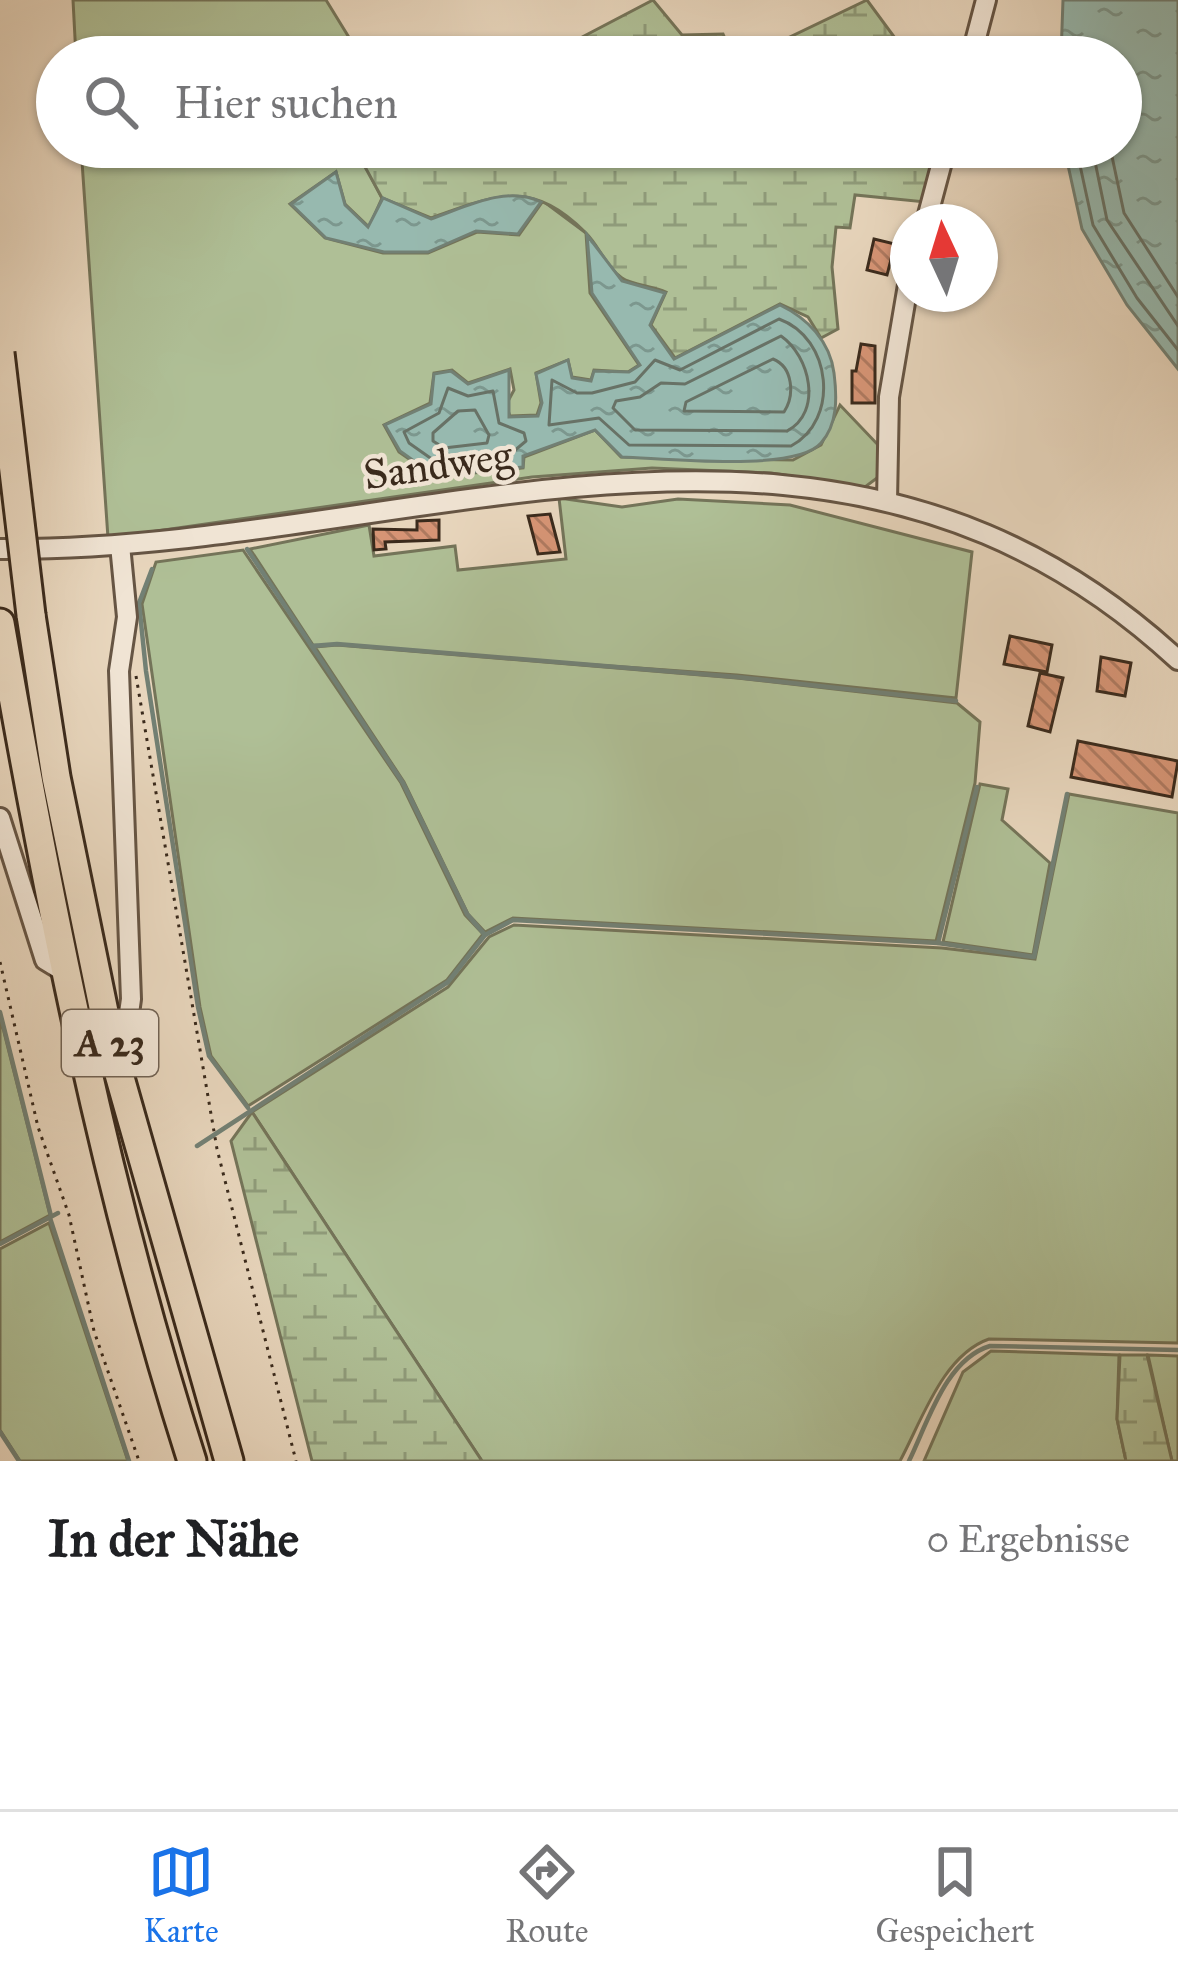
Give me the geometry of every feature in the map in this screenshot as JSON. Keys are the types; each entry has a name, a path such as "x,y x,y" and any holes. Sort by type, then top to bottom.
{"highway":[{"name":"A 23","path":"0,353 56,777 111,1046 229,1461"},
{"name":"A 23","path":"0,623 68,974 137,1264 192,1461"}],"street":[{"path":"977,36 986,0"},
{"path":"931,204 940,168"},
{"path":"887,501 889,398 903,312"},
{"name":"Sandweg","path":"0,548 120,545 536,488 645,478 764,482 887,501 982,533 1052,567 1109,603 1178,660"},
{"path":"111,1046 127,1028 131,999 119,671 125,639 120,545"},
{"path":"0,818 45,960 68,974"}],"path":[{"path":"125,639 137,680 217,1149 296,1461"},
{"path":"0,962 94,1331 139,1461"}],"green space":[{"path":"73,0 326,0 348,36 75,36"},
{"path":"653,0 682,35 724,36 584,36"},
{"path":"867,0 894,36 792,36"},
{"path":"82,168 366,168 382,198 369,227 345,204 336,172 290,204 325,238 383,253 428,253 477,232 519,235 543,201 586,233 590,293 639,365 628,372 594,370 591,380 572,377 568,360 536,373 541,403 537,415 510,416 506,405 514,390 510,369 468,383 452,370 434,373 430,403 384,425 399,452 435,477 523,468 524,457 595,430 621,457 793,460 821,445 840,405 881,448 881,475 865,487 771,473 652,468 532,477 108,538"},
{"path":"366,168 934,168 925,202 855,195 850,228 836,227 832,267 838,329 821,338 808,317 780,304 675,358 651,325 666,292 622,278 586,233 548,204 513,196 495,198 431,218 382,198"},
{"path":"559,498 622,507 678,499 790,505 972,552 956,698 737,675 313,645 250,549 369,525 374,556 455,546 458,570 566,559"},
{"path":"243,550 401,783 465,915 483,934 447,980 248,1106 211,1056 200,1007 142,604 156,562"},
{"path":"337,645 737,678 957,703 980,722 975,783 936,941 513,918 485,932 468,914 404,782 315,647"},
{"path":"980,784 1008,789 1002,820 1050,863 1033,955 943,942"},
{"path":"1069,794 1178,813 1178,1343 989,1339 973,1347 946,1374 900,1461 482,1461 252,1112 448,987 489,937 514,925 942,948 1035,959"},
{"path":"0,1016 50,1215 0,1242"},
{"path":"252,1112 482,1461 312,1461 231,1141"},
{"path":"49,1223 128,1461 20,1461 0,1430 0,1249"},
{"path":"991,1351 1119,1355 1117,1419 1126,1461 924,1461 963,1372"},
{"path":"1120,1355 1147,1355 1172,1461 1126,1461 1117,1419"},
{"path":"1148,1355 1178,1356 1178,1461 1172,1461"}],"water":[{"path":"1063,0 1178,0 1178,369 1127,305 1082,229 1069,168 1142,168 1142,36 1062,36"},
{"path":"336,172 345,205 368,227 383,198 431,219 500,197 541,202 518,234 476,231 428,252 384,252 326,238 291,204"},
{"path":"587,235 622,281 665,293 650,325 674,359 780,305 808,324 828,351 834,373 833,419 821,443 807,452 757,461 622,457 595,430 523,456 523,467 435,476 400,451 385,425 431,404 434,374 451,371 468,384 509,370 509,417 538,416 542,403 536,374 568,360 572,378 591,381 594,371 629,372 640,365 592,293"}],"building":[{"path":"874,239 890,243 887,275 867,270"},
{"path":"861,344 875,346 875,403 852,403 852,371 856,371"},
{"path":"550,514 560,552 538,554 528,516"},
{"path":"439,520 439,540 385,542 386,549 374,550 373,529 417,530 417,521"},
{"path":"1010,636 1052,645 1047,672 1004,664"},
{"path":"1101,657 1131,663 1125,696 1097,691"},
{"path":"1040,673 1063,678 1050,732 1028,726"},
{"path":"1078,741 1178,761 1172,797 1071,777"}],"waterway":[{"path":"247,549 403,783 467,914 485,935"},
{"path":"152,569 139,603 146,671 198,1007 209,1056 248,1108"},
{"path":"312,646 337,644 737,677 956,701"},
{"path":"197,1146 448,982 485,935 513,920 938,943 977,787"},
{"path":"938,943 1034,957 1067,794"},
{"path":"0,1012 51,1216"},
{"path":"0,1244 58,1213"},
{"path":"50,1218 129,1461"},
{"path":"909,1461 950,1378 961,1364 990,1346 1178,1350"},
{"path":"0,1432 19,1461"}]}
